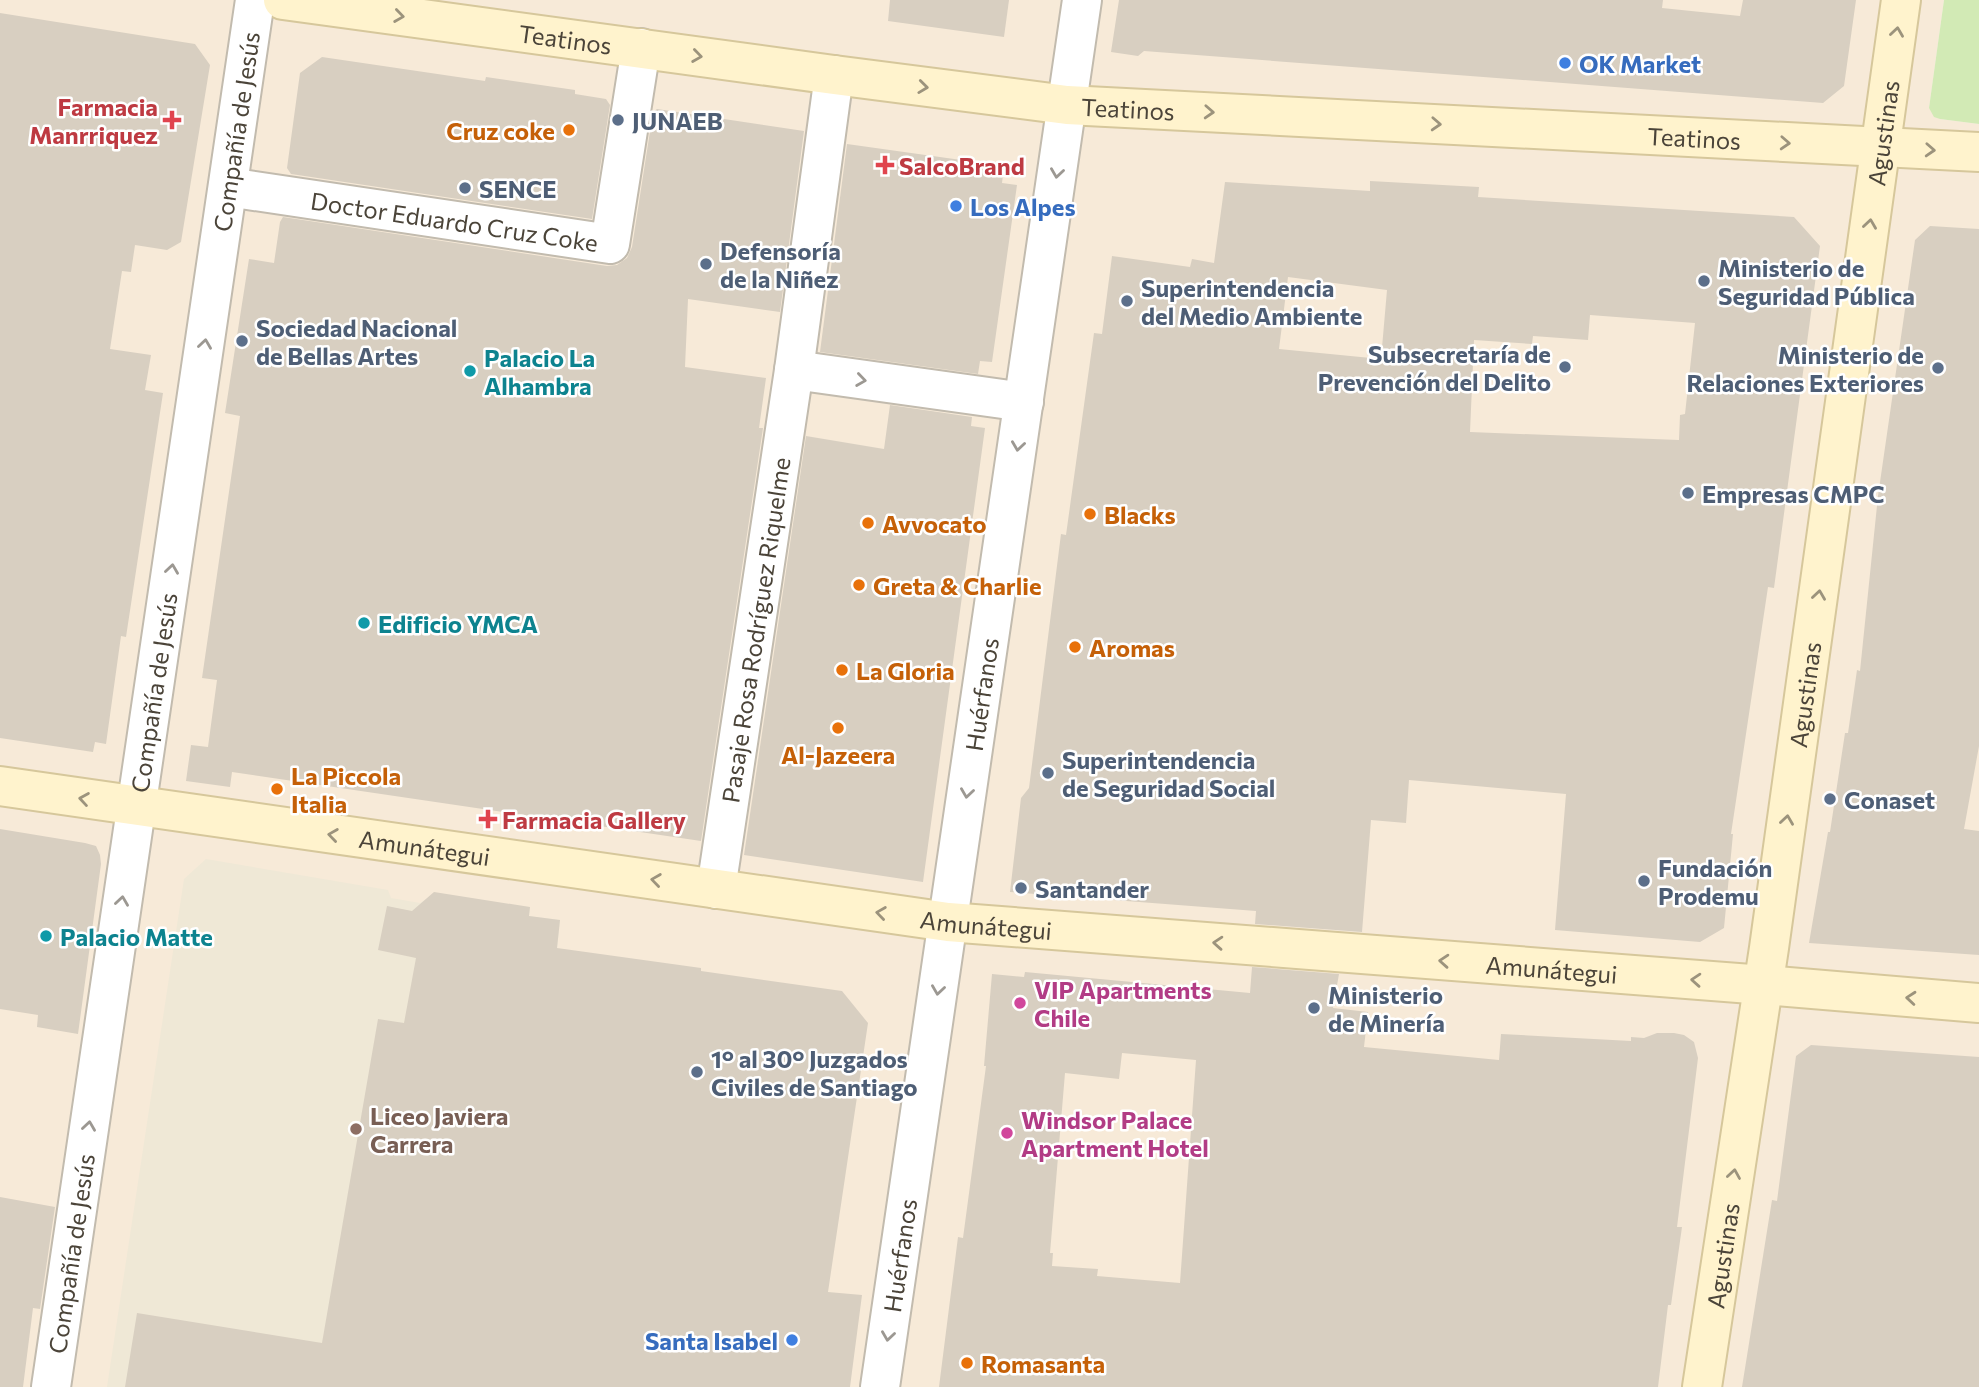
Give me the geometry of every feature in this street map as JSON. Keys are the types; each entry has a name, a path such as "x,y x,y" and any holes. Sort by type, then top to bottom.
{"main road":[{"name":"Teatinos","path":"283,0 1067,105 1979,152"},
{"name":"Agustinas","path":"1702,1387 1764,985 1901,0"},
{"name":"Amunátegui","path":"0,786 948,922 1979,1003"}],"street":[{"name":"Compañía de Jesús","path":"51,1387 255,0"},
{"name":"Huérfanos","path":"880,1387 1082,0"},
{"name":"Doctor Eduardo Cruz Coke","path":"228,187 610,244 641,48"},
{"name":"Pasaje Rosa Rodríguez Riquelme","path":"716,889 794,370 834,75"},
{"path":"794,370 1024,402"}],"shaded area":[{"path":"0,0 1944,0 1929,108 1940,119 1979,124 1979,1387 0,1387"},
{"name":"Liceo Javiera Carrera","path":"206,859 388,890 391,898 420,903 427,899 530,907 529,916 560,920 556,959 471,1387 107,1387 184,879"}],"green space":[{"path":"1944,0 1979,0 1979,124 1940,119 1934,117 1929,108"}],"building":[{"path":"890,0 1009,0 1004,37 888,21"},
{"path":"1119,0 1663,0 1662,8 1740,16 1743,0 1856,0 1844,86 1823,103 1144,51 1138,56 1111,52"},
{"path":"0,13 195,44 210,65 181,242 167,250 135,245 131,272 122,271 110,349 151,355 145,390 163,393 126,637 121,636 106,744 95,742 93,752 0,738"},
{"path":"322,57 485,81 486,77 575,90 575,94 606,99 610,105 592,219 291,174 287,168 300,73"},
{"path":"657,109 804,131 780,312 688,299 685,367 766,378 759,428 763,428 701,841 232,772 230,787 186,781 191,745 208,747 217,680 202,678 240,416 225,413 249,259 274,263 283,217 607,266 617,265 627,258 632,247 653,112"},
{"path":"847,144 1004,166 1002,183 1017,185 992,362 980,361 978,374 820,352"},
{"path":"1370,181 1479,187 1478,197 1794,217 1820,246 1774,588 1768,587 1731,834 1724,928 1700,942 1555,930 1566,794 1409,780 1406,823 1371,820 1362,932 1255,924 1256,911 1010,892 1021,798 1029,788 1061,534 1066,535 1094,333 1102,334 1112,256 1190,267 1192,259 1214,263 1225,182 1370,191","holes":["1288,277 1387,290 1381,359 1279,349","1590,315 1695,323 1685,414 1680,415 1679,440 1470,432 1474,340 1532,344 1533,336 1588,340"]},
{"path":"1930,226 1979,229 1979,746 1964,829 1979,831 1979,955 1809,943 1845,733 1848,733 1857,670 1860,671 1878,496 1915,240"},
{"path":"890,405 972,417 971,426 985,428 923,882 744,855 806,436 884,449"},
{"name":"Palacio Matte","path":"0,829 85,843 96,846 100,855 78,1034 37,1027 38,1015 0,1009"},
{"path":"434,892 530,907 529,916 560,920 557,948 842,991 868,1023 828,1292 862,1295 850,1387 125,1387 137,1313 322,1343 378,1019 404,1023 416,958 378,950 387,906 412,911"},
{"path":"1252,967 1339,974 1333,1008 1368,1012 1364,1047 1499,1060 1501,1034 1631,1041 1631,1037 1644,1038 1657,1033 1674,1033 1684,1035 1694,1042 1698,1058 1677,1227 1682,1227 1671,1305 1668,1305 1658,1387 939,1387 958,1237 963,1238 986,1066 992,974 1024,977 1025,972 1250,993","holes":["1122,1053 1196,1060 1180,1283 1097,1276 1098,1269 1052,1266 1053,1253 1050,1253 1065,1073 1119,1079"]},
{"path":"1811,1045 1979,1057 1979,1387 1742,1387 1772,1200 1777,1201 1796,1056"},
{"path":"0,1197 55,1207 40,1309 33,1308 23,1387 0,1387"}],"place":[{"name":"OK Market","path":"1565,63"},
{"name":"Farmacia Manrriquez","path":"172,120"},
{"name":"JUNAEB","path":"618,120"},
{"name":"Cruz coke","path":"569,130"},
{"name":"SalcoBrand","path":"885,165"},
{"name":"SENCE","path":"465,188"},
{"name":"Los Alpes","path":"956,206"},
{"name":"Defensoría de la Niñez","path":"706,264"},
{"name":"Ministerio de Seguridad Pública","path":"1704,281"},
{"name":"Superintendencia del Medio Ambiente","path":"1127,301"},
{"name":"Sociedad Nacional de Bellas Artes","path":"242,341"},
{"name":"Subsecretaría de Prevención del Delito","path":"1565,367"},
{"name":"Ministerio de Relaciones Exteriores","path":"1938,368"},
{"name":"Palacio La Alhambra","path":"470,371"},
{"name":"Empresas CMPC","path":"1688,493"},
{"name":"Blacks","path":"1090,514"},
{"name":"Avvocato","path":"868,523"},
{"name":"Greta & Charlie","path":"859,585"},
{"name":"Edificio YMCA","path":"364,623"},
{"name":"Aromas","path":"1075,647"},
{"name":"La Gloria","path":"842,670"},
{"name":"Al-Jazeera","path":"838,728"},
{"name":"Superintendencia de Seguridad Social","path":"1048,773"},
{"name":"La Piccola Italia","path":"277,789"},
{"name":"Conaset","path":"1830,799"},
{"name":"Farmacia Gallery","path":"488,819"},
{"name":"Fundación Prodemu","path":"1644,881"},
{"name":"Santander","path":"1021,888"},
{"name":"Palacio Matte","path":"46,936"},
{"name":"VIP Apartments Chile","path":"1020,1003"},
{"name":"Ministerio de Minería","path":"1314,1008"},
{"name":"1° al 30° Juzgados Civiles de Santiago","path":"697,1072"},
{"name":"Liceo Javiera Carrera","path":"356,1129"},
{"name":"Windsor Palace Apartment Hotel","path":"1007,1133"},
{"name":"Santa Isabel","path":"792,1340"},
{"name":"Romasanta","path":"967,1363"}]}
